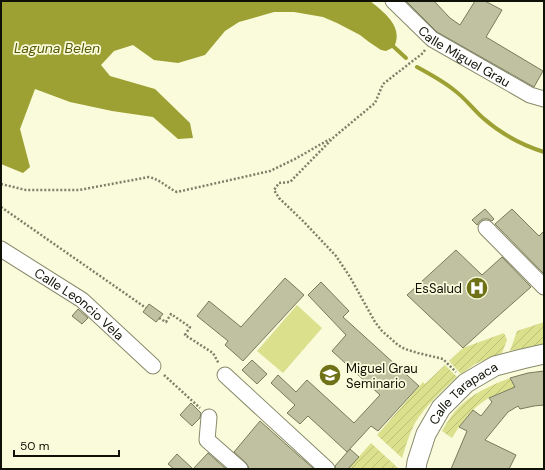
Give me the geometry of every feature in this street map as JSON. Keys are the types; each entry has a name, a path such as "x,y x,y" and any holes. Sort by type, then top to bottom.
{"main road":[{"name":"Calle Tarapaca","path":"416,469 426,434 441,408 466,383 496,366 522,358 544,354"}],"street":[{"name":"Calle Miguel Grau","path":"394,1 432,39 530,95 544,99"},
{"path":"486,228 544,287"},
{"name":"Calle Leoncio Vela","path":"1,249 82,300 153,366"},
{"path":"225,375 327,469"},
{"path":"209,417 207,440 240,469"}],"path":[{"path":"432,39 424,53 383,84 375,102 334,137 290,182 279,183 274,190 279,198 336,256 350,277 375,322 382,331 405,349 443,359 466,383"},
{"path":"1,184 26,190 79,190 149,177 156,179 177,192 270,171 295,160 334,137"},
{"path":"1,207 146,308"},
{"path":"159,318 166,322 171,314 190,327 185,335 213,353 225,375"},
{"path":"153,366 209,417"}],"green space":[{"path":"297,305 322,328 283,373 257,351"},
{"path":"544,322 544,344 510,351 517,331"},
{"path":"504,333 507,340 502,353 475,364 461,374 449,361 463,348"},
{"path":"445,365 457,377 434,398 419,416 411,431 402,458 377,435 423,382 425,384"},
{"path":"510,378 515,387 492,396 480,404 464,420 452,438 442,431 452,415 471,397 486,388"},
{"path":"371,443 398,468 398,469 348,469"}],"water":[{"name":"Laguna Belen","path":"2,1 370,1 391,21 396,33 396,40 394,47 386,51 381,50 360,35 323,17 294,12 274,12 239,22 225,31 205,55 178,63 154,60 133,45 114,51 101,65 110,76 155,89 190,123 193,138 178,139 153,117 112,111 70,102 35,89 20,129 30,167 23,173 1,164"}],"building":[{"path":"406,1 434,1 450,18 460,25 475,1 485,1 502,10 486,37 543,71 534,87 437,32"},
{"path":"485,209 494,219 492,221 483,219 477,225 472,220"},
{"path":"512,209 539,236 544,231 544,274 495,224"},
{"name":"EsSalud","path":"456,250 482,275 502,257 531,287 463,348 407,295"},
{"path":"285,278 304,295 243,361 225,345 228,341 197,316 209,301 241,327"},
{"path":"321,282 349,311 343,317 419,386 378,431 371,426 347,452 308,416 300,424 287,413 295,405 271,383 278,375 296,392 307,380 354,423 380,395 332,351 346,335 308,295"},
{"path":"149,304 163,314 156,322 143,312"},
{"path":"78,309 88,318 82,324 72,316"},
{"path":"252,360 267,374 257,384 242,370"},
{"path":"544,371 544,405 520,409 518,406 508,412 485,440 516,455 509,469 451,469 467,431 459,427 473,410 481,416 492,402 489,398 515,387 510,378 528,373"},
{"path":"191,403 201,413 200,418 192,426 180,415"},
{"path":"260,421 314,469 249,469 246,463 234,452"},
{"path":"350,449 359,457 348,469 336,469 335,466"},
{"path":"208,453 226,469 193,469"},
{"path":"177,454 193,469 174,469 168,464"}],"waterway":[{"path":"394,47 406,58"},
{"path":"417,67 462,96 483,118 504,134 544,152"}],"place":[{"name":"EsSalud","path":"477,288"},
{"name":"Miguel Grau Seminario","path":"330,375"}]}
